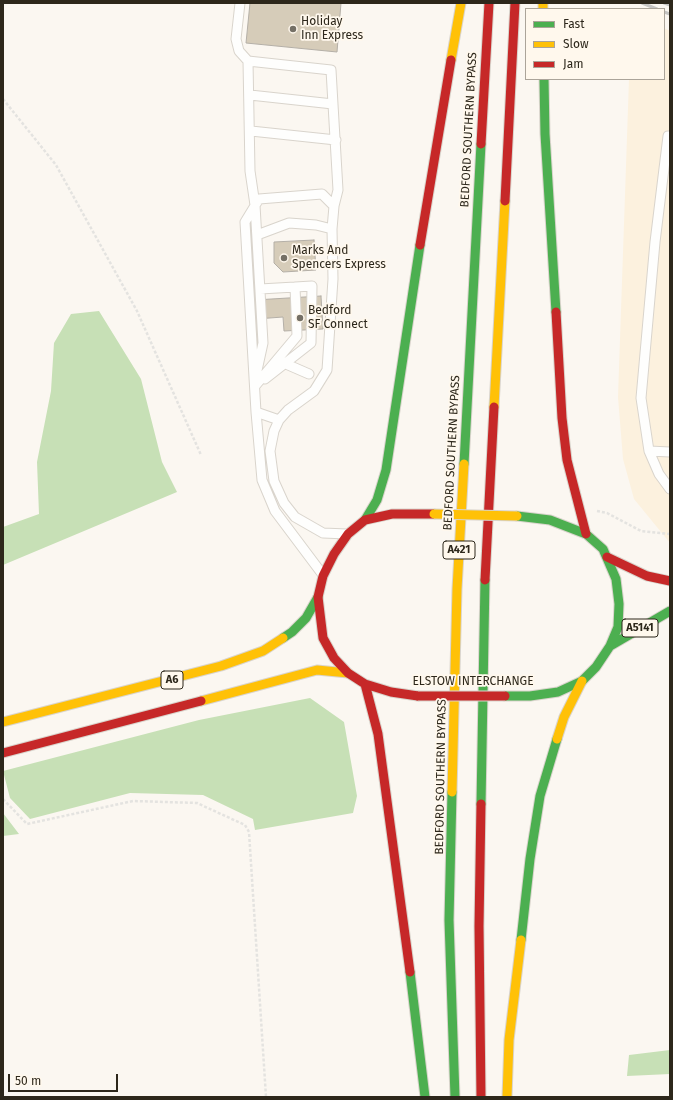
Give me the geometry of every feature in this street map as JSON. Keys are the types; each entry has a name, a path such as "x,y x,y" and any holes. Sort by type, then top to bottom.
{"main road":[{"path":"366,520 377,500 386,470 406,330 461,3"},
{"name":"BEDFORD SOUTHERN BYPASS","path":"455,1097 449,920 457,589 489,3"},
{"name":"A421","path":"481,1097 479,926 484,588 515,3"},
{"path":"544,80 545,134 562,418 567,460 586,534"},
{"name":"ELSTOW INTERCHANGE","path":"392,514 517,516 550,520 586,534 603,549 616,579 619,604 618,627 610,646 596,667 582,681 558,692 530,696 418,696 391,692 365,684 348,673 334,658 324,638 318,597 323,576 334,554 348,534 366,520 392,514"},
{"path":"607,557 647,576 670,581"},
{"name":"A6","path":"3,722 221,666 263,651 292,632 306,618 318,597"},
{"name":"A5141","path":"610,646 670,611"},
{"name":"A6","path":"3,752 317,670 348,673"},
{"path":"507,1097 509,1040 530,858 540,796 564,717 582,681"},
{"path":"365,684 378,734 413,992 425,1097"}],"lane":[{"path":"240,3 236,39 239,51 248,61 251,131 250,171 256,205 263,343 254,387"},
{"path":"248,61 331,70 338,190 334,206 332,229 333,279 327,370 314,391 288,410 279,420 274,431 270,451 274,481 284,503 295,517 323,533 348,534"},
{"path":"250,95 333,104"},
{"path":"251,131 336,140"},
{"path":"670,136 668,136 657,227 641,398 649,451 659,474 670,489"},
{"path":"323,576 275,511 262,480 254,387 245,222 259,199 322,194 334,206"},
{"path":"257,235 289,223 316,225 332,229"},
{"path":"254,387 286,364 311,342 312,286 260,289"},
{"path":"254,387 296,336 295,287"},
{"path":"286,364 309,374"},
{"path":"256,412 279,420"},
{"path":"649,451 670,452"}],"path":[{"path":"3,99 60,172 137,311 201,455"},
{"path":"607,513 641,531 670,534"},
{"path":"3,799 27,824 133,801 197,803 245,825 249,832 266,1097"}],"shaded area":[{"path":"665,28 670,31 670,543 634,499 623,459 618,397 629,80 665,80"}],"green space":[{"path":"99,311 141,379 162,462 177,492 3,565 3,527 39,514 37,462 51,391 54,343 71,314"},
{"path":"310,698 344,722 357,796 353,813 255,830 253,819 203,795 130,793 30,819 10,798 3,771 199,720"},
{"path":"3,813 19,834 3,836"},
{"path":"670,1050 670,1074 627,1076 629,1055"}],"building":[{"name":"Holiday Inn Express","path":"250,3 341,3 337,52 246,43"},
{"path":"314,240 316,270 283,272 274,263 274,242"},
{"path":"321,296 323,329 284,331 283,317 256,319 255,300"}],"railway":[{"path":"642,3 654,8"},
{"path":"664,3 670,5"},
{"path":"665,12 670,14"}],"traffic: fast":[{"path":"544,80 545,134 556,312"},
{"path":"464,464 481,144"},
{"path":"365,520 377,500 386,470 420,245"},
{"path":"505,696 530,696 558,692 582,681 596,667 610,646 618,627 619,604 616,579 603,549 586,534 550,520 517,516"},
{"path":"481,804 485,580"},
{"path":"283,638 292,632 306,618 318,597"},
{"path":"610,646 670,611"},
{"path":"521,940 530,859 540,796 557,739"},
{"path":"452,792 449,920 455,1097"},
{"path":"410,972 425,1097"}],"traffic: slow":[{"path":"451,60 461,3"},
{"path":"543,3 543,8"},
{"path":"494,407 505,201"},
{"path":"452,792 457,589 464,464"},
{"path":"434,514 517,516"},
{"path":"3,722 221,666 263,651 283,638"},
{"path":"201,701 317,670 348,673"},
{"path":"557,739 564,717 582,681"},
{"path":"507,1097 509,1040 521,940"}],"traffic: jam":[{"path":"481,144 489,3"},
{"path":"505,201 515,3"},
{"path":"420,245 451,60"},
{"path":"556,312 562,418 567,460 586,534"},
{"path":"485,580 494,407"},
{"path":"418,696 391,692 365,684 348,673 334,658 323,638 318,597 323,576 334,554 348,534 365,520 392,514 434,514"},
{"path":"607,557 647,576 670,581"},
{"path":"365,684 378,734 410,972"},
{"path":"418,696 505,696"},
{"path":"3,753 201,701"},
{"path":"481,804 479,926 481,1097"}],"place":[{"name":"Holiday Inn Express","path":"293,29"},
{"name":"Marks And Spencers Express","path":"284,258"},
{"name":"Bedford SF Connect","path":"300,318"}]}
